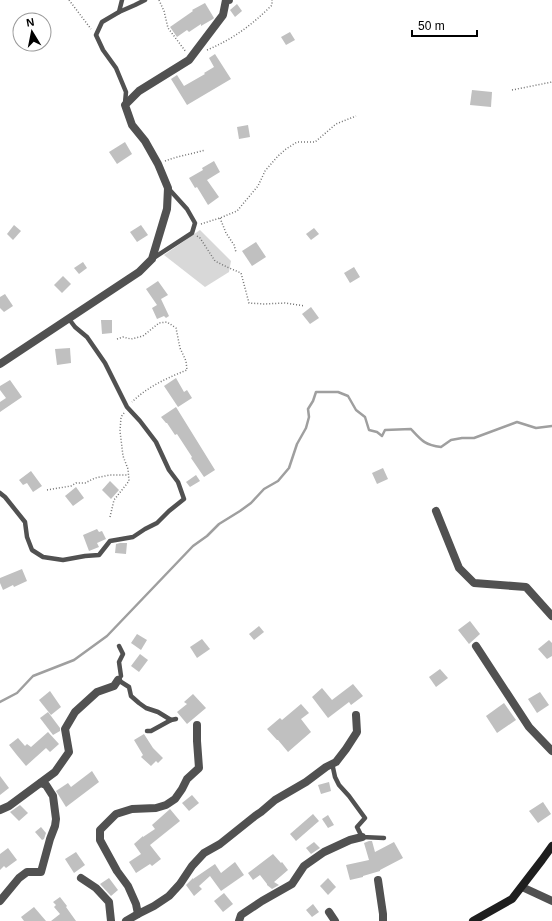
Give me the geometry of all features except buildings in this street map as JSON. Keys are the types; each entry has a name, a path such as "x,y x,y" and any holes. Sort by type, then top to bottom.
{"street":[{"path":"0,364 139,272 152,259 167,209 168,188 158,164 145,141 132,125 125,105 139,91 191,58 223,15 226,0 229,0"},
{"path":"436,511 459,568 474,582 526,587 552,616"},
{"path":"476,646 529,727 552,751"},
{"path":"0,810 9,806 57,770 69,752 65,729 75,712 97,692 114,686 118,680"},
{"path":"126,921 154,906 168,896 180,884 192,866 204,853 220,844 262,812 275,800 306,782 332,763 336,762 358,732 356,715"},
{"path":"138,914 136,904 128,886 117,871 100,840 100,830 116,814 132,809 156,808 166,805 175,799 187,779 200,768 197,724"},
{"path":"0,901 19,878 27,872 41,872 56,820 53,796 46,785 41,783"},
{"path":"239,921 241,915 292,884 304,866 319,856 350,840 362,837"},
{"path":"473,921 512,899 552,846"},
{"path":"81,878 96,888 109,902 111,921"},
{"path":"378,880 383,921"},
{"path":"522,887 552,901"},
{"path":"329,912 335,921"}],"lane":[{"path":"119,12 122,0"},
{"path":"125,105 126,92 116,68 103,50 96,35 102,22 144,0"},
{"path":"152,259 192,233 195,223 187,209 168,188"},
{"path":"0,493 25,522 27,537 32,550 43,557 63,560 99,555 110,541 133,537 144,529 157,523 169,511 184,500 178,482 169,470 156,442 127,406 105,363 87,337 75,327 69,319"},
{"path":"119,646 123,654 120,662 121,676 118,680 128,686 132,696 139,703 146,708 174,720 146,731"},
{"path":"332,763 335,777 339,784 365,818 357,827 362,837 384,838"}],"path":[{"path":"69,0 96,35"},
{"path":"159,0 164,11 168,28 191,58"},
{"path":"207,50 236,36 272,5 272,0"},
{"path":"512,90 552,82"},
{"path":"194,227 237,211 258,186 265,170 286,149 297,142 315,142 336,124 356,116"},
{"path":"158,164 205,150"},
{"path":"220,218 236,252"},
{"path":"192,233 200,238 215,261 241,273 249,302 264,304 285,303 305,306"},
{"path":"110,517 114,500 129,481 128,469 123,456 120,431 121,417 127,406 138,396 158,383 187,370 176,328 167,322 159,323 143,336 131,339 123,337 117,339"},
{"path":"47,490 71,486 76,483 85,483 95,478 110,475 128,475"}],"shaded area":[{"path":"200,230 231,261 229,272 205,287 164,255"}],"waterway":[{"path":"0,702 17,693 33,676 74,660 107,636 193,546 207,536 219,524 251,503 264,489 278,481 289,468 297,444 306,428 309,417 308,409 316,392 338,392 348,396 356,410 365,417 369,430 377,432 382,436 385,430 411,429 424,442 441,447 451,440 474,438 517,422 536,428 552,426"}]}
